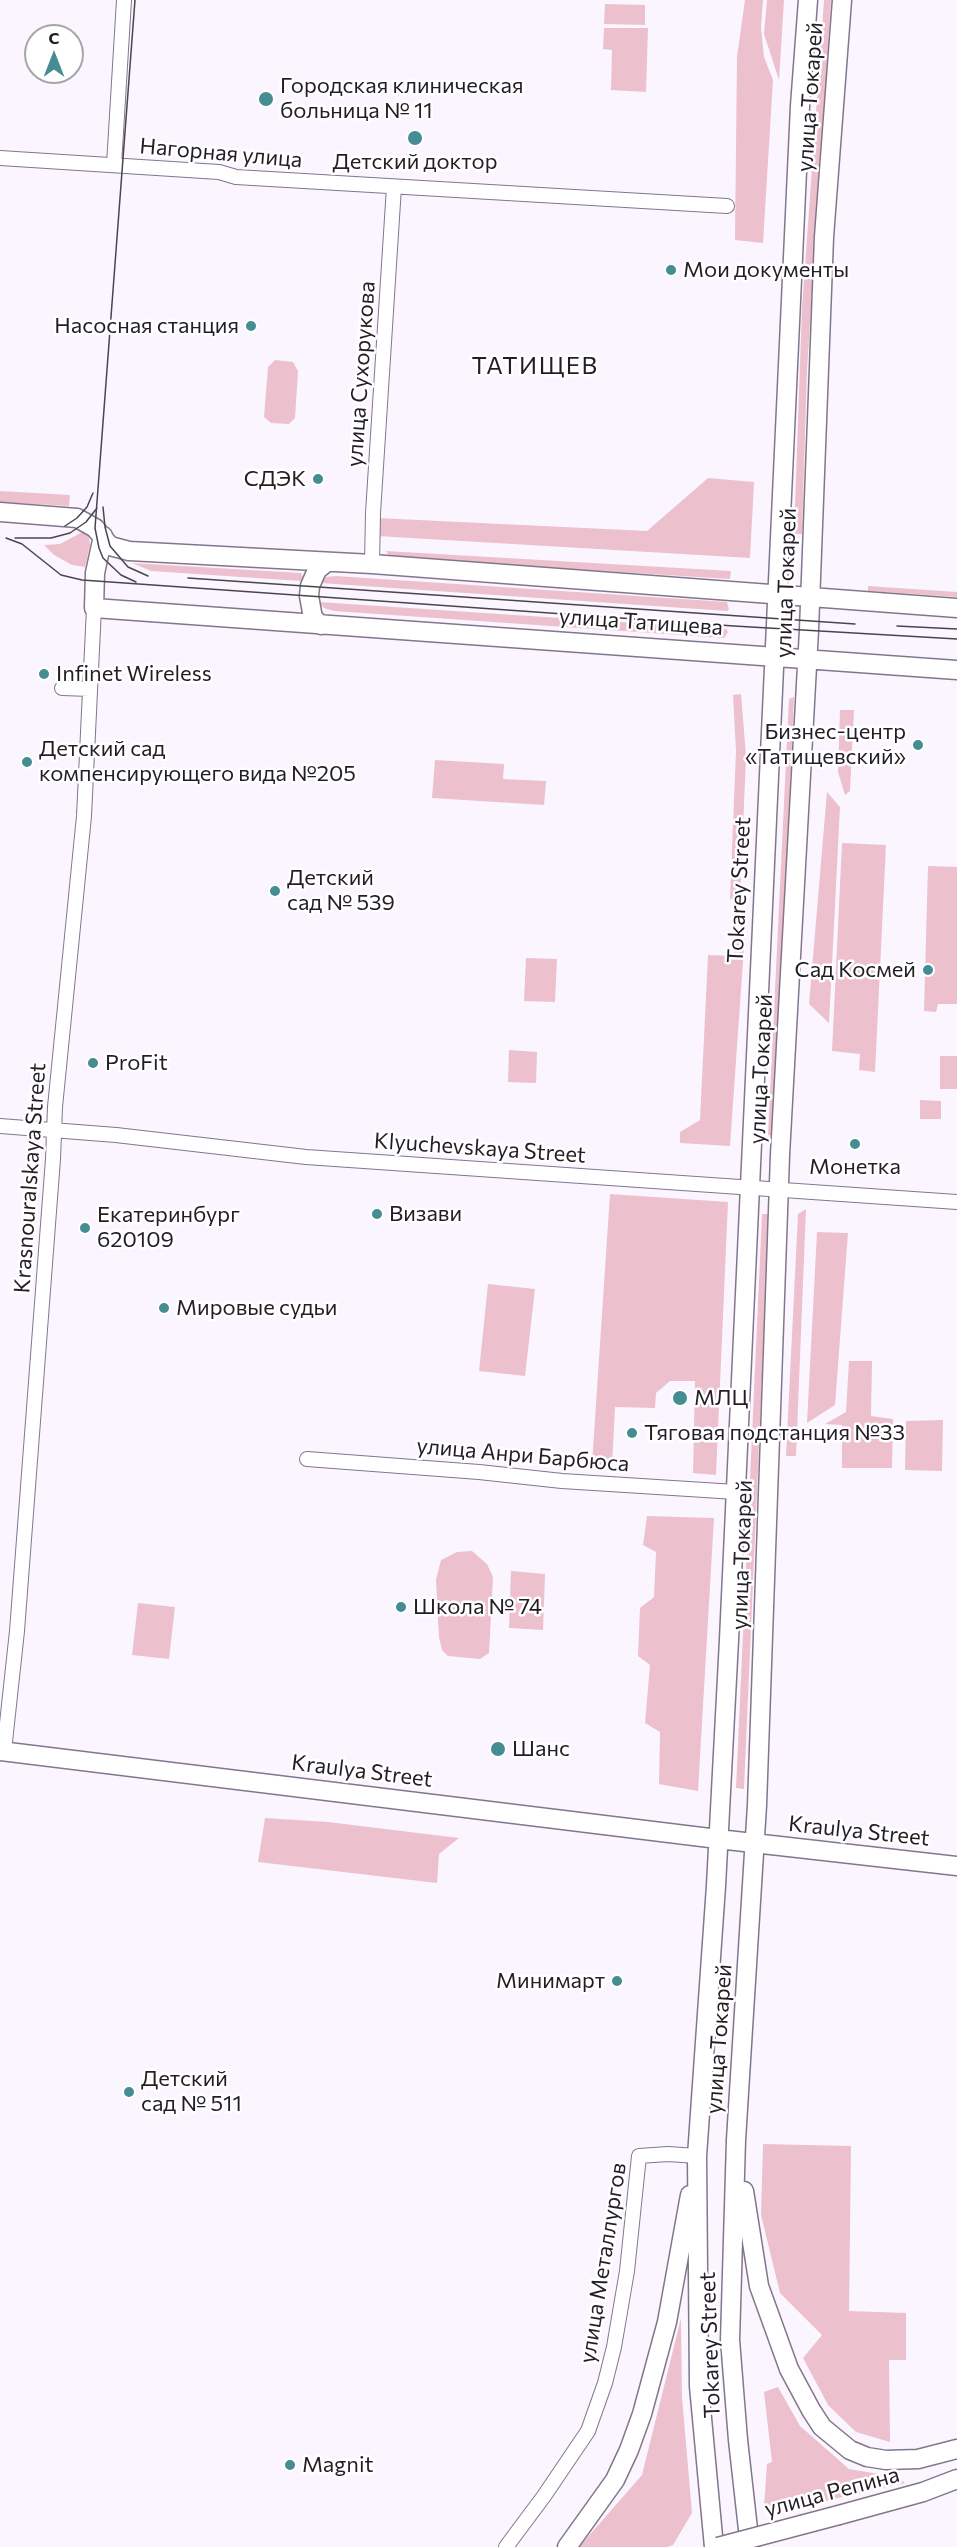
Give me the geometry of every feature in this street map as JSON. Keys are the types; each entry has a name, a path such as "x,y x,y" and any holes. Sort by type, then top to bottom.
{"main road":[{"name":"улица Токарей","path":"777,594 800,106 808,0"},
{"name":"улица Токарей","path":"736,2140 755,1844 779,1191 810,597 824,237 842,0"},
{"name":"улица Татищева","path":"0,512 78,518 95,528 110,546 129,551 372,564 957,608"},
{"path":"94,608 95,573 103,536"},
{"path":"321,625 313,618 309,596 310,586 317,570 327,562"},
{"name":"Tokarey Street","path":"749,1188 777,594"},
{"name":"улица Татищева","path":"94,608 957,670"},
{"name":"улица Токарей","path":"716,2547 699,2386 697,2165 718,1839 749,1188"},
{"name":"Kraulya Street","path":"2,1751 755,1844 957,1866"},
{"name":"Tokarey Street","path":"736,2140 730,2340 750,2547"},
{"path":"736,2140 741,2158 746,2213 759,2286 789,2369 816,2419 835,2439 850,2450 867,2457 904,2460 957,2450"},
{"path":"567,2547 615,2480 642,2414 667,2322 688,2201 697,2165"},
{"name":"улица Репина","path":"716,2547 923,2492 957,2479"},
{"path":"923,2492 957,2492"}],"street":[{"path":"114,165 124,0"},
{"name":"Нагорная улица","path":"0,158 219,172 236,177 727,206"},
{"name":"улица Сухорукова","path":"372,564 373,513 394,187"},
{"name":"Krasnouralskaya Street","path":"2,1751 17,1631 54,1129 84,816 94,608"},
{"path":"62,688 90,689"},
{"name":"Klyuchevskaya Street","path":"0,1126 54,1129 306,1156 957,1202"},
{"name":"улица Анри Барбюса","path":"307,1459 479,1472 562,1481 736,1492"},
{"name":"улица Металлургов","path":"506,2547 588,2431 605,2383 614,2347 627,2271 639,2156 668,2154 697,2165"}],"shaded area":[{"path":"745,0 763,0 761,27 764,57 773,80 763,243 735,240 737,57"},
{"path":"767,0 784,0 779,80 764,34"},
{"path":"824,0 831,0 807,370 802,534 794,534 802,308"},
{"path":"605,4 645,5 645,25 604,24"},
{"path":"604,28 648,28 646,92 611,90 612,50 603,49"},
{"path":"275,360 293,362 298,371 295,418 289,424 271,423 264,417 268,367"},
{"path":"708,478 754,482 750,558 377,536 377,518 647,531"},
{"path":"0,491 70,495 69,506 0,502"},
{"path":"88,529 90,545 85,567 72,565 54,555 44,545 60,544"},
{"path":"386,551 731,571 730,579 390,558"},
{"path":"132,563 301,573 304,579 301,581 151,571"},
{"path":"326,577 727,602 729,609 727,611 320,583"},
{"path":"868,586 957,592 957,597 868,591"},
{"path":"319,602 726,629 728,632 724,638 334,611 324,608"},
{"path":"741,694 746,756 740,900 730,899 736,751 733,695"},
{"path":"794,697 775,1136 768,1135 789,699"},
{"path":"840,710 854,710 850,791 845,795 838,772"},
{"path":"435,760 504,764 503,779 546,781 544,805 432,798"},
{"path":"827,792 840,807 829,1023 809,1004"},
{"path":"842,843 886,845 875,1072 859,1070 860,1054 832,1051"},
{"path":"928,866 957,867 957,1004 938,1004 936,1012 924,1011"},
{"path":"735,933 745,933 730,1146 680,1143 680,1132 700,1120 708,955 734,956"},
{"path":"526,958 557,959 555,1002 524,1001"},
{"path":"509,1050 537,1052 536,1083 508,1082"},
{"path":"940,1056 957,1056 957,1089 940,1089"},
{"path":"920,1100 941,1101 941,1119 920,1119"},
{"path":"610,1194 728,1202 716,1475 693,1473 695,1381 670,1381 656,1393 655,1408 615,1407 612,1466 592,1464"},
{"path":"806,1209 796,1456 786,1456 798,1214"},
{"path":"762,1214 769,1214 744,1789 736,1788"},
{"path":"817,1232 848,1233 835,1405 807,1423"},
{"path":"488,1284 535,1289 525,1376 479,1371"},
{"path":"849,1361 872,1361 871,1416 893,1419 892,1468 842,1468 842,1425 825,1424 846,1412"},
{"path":"943,1420 942,1471 905,1470 906,1421"},
{"path":"647,1516 714,1518 698,1791 659,1784 660,1732 645,1723 650,1665 638,1656 640,1608 654,1597 656,1552 643,1545"},
{"path":"472,1551 487,1564 493,1577 489,1653 480,1659 448,1656 442,1650 439,1637 436,1580 441,1560 457,1552"},
{"path":"511,1571 545,1574 543,1630 509,1628"},
{"path":"138,1603 175,1607 169,1659 132,1655"},
{"path":"265,1818 328,1822 459,1838 439,1854 437,1883 258,1862"},
{"path":"763,2144 851,2146 849,2311 906,2313 906,2360 889,2360 890,2442 856,2432 828,2405 803,2358 822,2335 780,2293 761,2215"},
{"path":"681,2318 682,2397 692,2513 673,2545 667,2547 579,2547 642,2475"},
{"path":"778,2387 800,2426 849,2469 897,2477 905,2483 789,2509 764,2507 767,2464 772,2462 764,2392"}],"tram line":[{"path":"135,0 95,528 103,558 121,575 136,582"},
{"path":"65,526 87,507 93,493"},
{"path":"103,507 110,546 128,567 148,576"},
{"path":"15,538 51,538 70,533 86,522 97,508"},
{"path":"6,538 22,544 61,575 82,580 734,626 957,639"},
{"path":"188,578 855,624"},
{"path":"897,626 957,629"}],"place":[{"name":"Городская клиническая больница № 11","path":"266,99"},
{"name":"Детский доктор","path":"415,138"},
{"name":"Мои документы","path":"671,270"},
{"name":"Насосная станция","path":"251,326"},
{"name":"СДЭК","path":"318,479"},
{"name":"Infinet Wireless","path":"44,674"},
{"name":"Бизнес-центр «Татищевский»","path":"918,745"},
{"name":"Детский сад компенсирующего вида №205","path":"27,762"},
{"name":"Детский сад № 539","path":"275,891"},
{"name":"Сад Космей","path":"928,970"},
{"name":"ProFit","path":"93,1063"},
{"name":"Монетка","path":"855,1144"},
{"name":"Визави","path":"377,1214"},
{"name":"Екатеринбург 620109","path":"85,1228"},
{"name":"Мировые судьи","path":"164,1308"},
{"name":"МЛЦ","path":"680,1398"},
{"name":"Тяговая подстанция №33","path":"632,1433"},
{"name":"Школа № 74","path":"401,1607"},
{"name":"Шанс","path":"498,1749"},
{"name":"Минимарт","path":"617,1981"},
{"name":"Детский сад № 511","path":"129,2092"},
{"name":"Magnit","path":"290,2465"}],"district":[{"name":"ТАТИЩЕВ","path":"535,366"}]}
